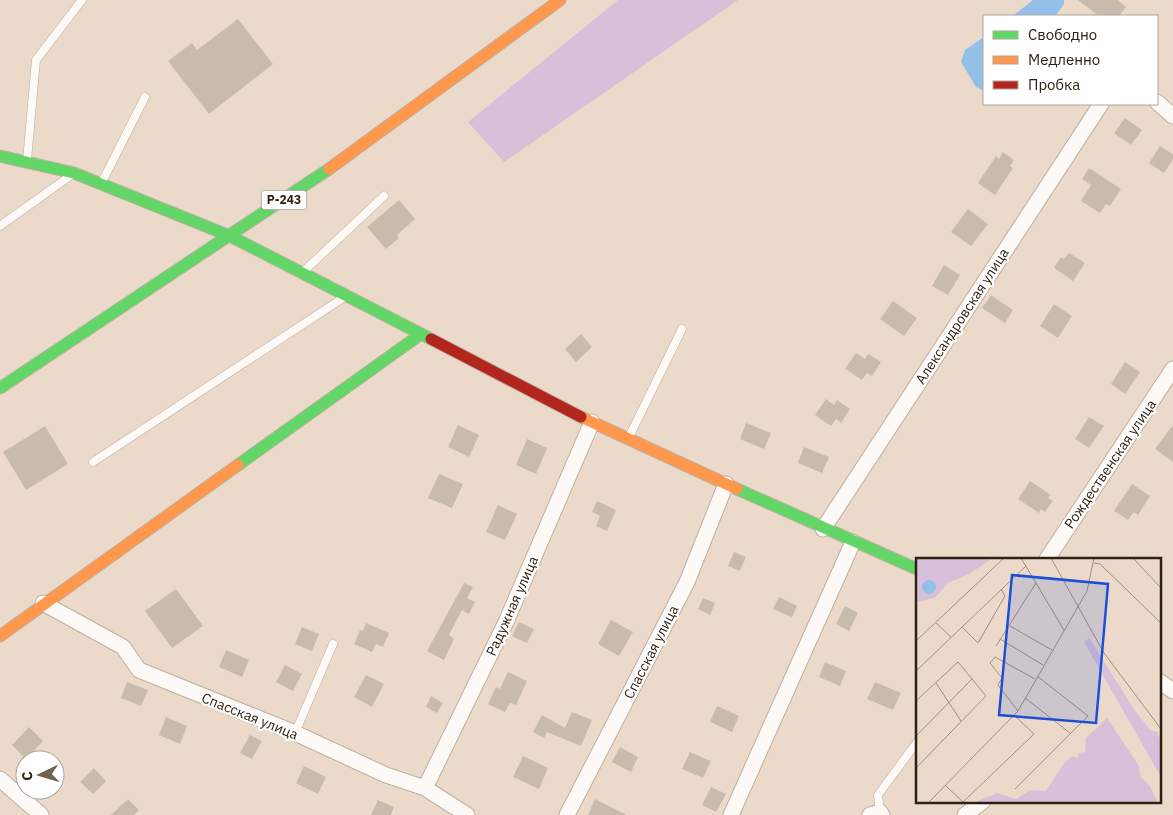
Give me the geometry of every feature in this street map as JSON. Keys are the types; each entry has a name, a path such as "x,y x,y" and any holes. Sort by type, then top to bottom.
{"main road":[{"name":"Р-243","path":"0,388 352,153 560,0"},
{"path":"0,156 74,173 230,236 592,422 823,529 916,569"},
{"path":"0,636 43,603 163,520 421,334"}],"street":[{"path":"1158,103 1173,116"},
{"name":"Александровская улица","path":"823,529 1100,105"},
{"name":"Рождественская улица","path":"1048,558 1173,369"},
{"name":"Радужная улица","path":"425,788 506,622 592,422"},
{"name":"Спасская улица","path":"567,815 686,582 726,484"},
{"path":"730,815 853,542"},
{"name":"Спасская улица","path":"43,603 123,646 139,670 295,733 386,774 425,788 467,815"},
{"path":"0,778 41,815"},
{"path":"965,815 982,802"}],"lane":[{"path":"27,162 36,60 82,0"},
{"path":"101,184 145,96"},
{"path":"0,226 74,173"},
{"path":"303,273 384,196"},
{"path":"93,462 347,296"},
{"path":"628,438 682,329"},
{"path":"295,733 333,644"},
{"path":"877,814 878,795 916,743"}],"shaded area":[{"path":"618,0 738,0 504,162 468,122"}],"water":[{"path":"1033,0 1064,0 1064,4 1056,15 1014,15"},
{"path":"983,38 983,90 976,87 961,62 965,50"}],"building":[{"path":"1078,0 1118,0 1126,7 1120,15 1098,15"},
{"path":"238,19 273,64 209,114 168,61 192,43 197,50"},
{"path":"1125,118 1142,130 1131,145 1114,133"},
{"path":"1160,146 1173,154 1173,159 1164,173 1149,163"},
{"path":"1003,152 1014,160 1010,166 1013,168 995,195 978,183 996,156 999,159"},
{"path":"1089,168 1121,189 1110,206 1106,204 1100,213 1081,201 1091,185 1082,179"},
{"path":"399,200 415,219 397,235 399,238 386,249 367,227"},
{"path":"968,209 988,224 971,246 951,232"},
{"path":"1069,253 1085,263 1073,281 1054,268 1061,257 1064,259"},
{"path":"944,265 960,275 948,295 932,286"},
{"path":"991,295 1013,310 1005,323 982,308"},
{"path":"893,301 917,318 904,336 880,319"},
{"path":"1054,304 1072,316 1058,338 1040,326"},
{"path":"581,334 592,347 576,362 565,349"},
{"path":"856,353 865,359 868,354 881,362 872,376 867,373 862,380 845,369"},
{"path":"1125,362 1140,372 1125,394 1111,384"},
{"path":"826,399 834,405 837,400 850,409 841,423 836,419 831,426 815,415"},
{"path":"1089,417 1104,426 1089,448 1075,439"},
{"path":"746,423 771,433 764,449 740,439"},
{"path":"458,425 479,435 469,457 448,447"},
{"path":"1173,425 1173,462 1155,449"},
{"path":"45,426 68,464 26,490 3,452"},
{"path":"527,439 547,448 536,474 516,465"},
{"path":"804,447 829,457 822,473 798,463"},
{"path":"439,474 463,484 452,508 428,498"},
{"path":"1030,481 1051,495 1048,498 1053,501 1045,512 1041,509 1039,513 1018,499"},
{"path":"1132,484 1150,496 1138,515 1134,512 1128,520 1114,511"},
{"path":"597,501 616,510 607,531 596,526 600,516 592,512"},
{"path":"498,505 517,514 505,540 486,532"},
{"path":"734,552 746,557 740,571 728,566"},
{"path":"464,583 473,587 467,598 475,602 469,614 462,610 449,635 454,639 444,660 427,651"},
{"path":"176,589 203,626 172,648 145,611"},
{"path":"779,597 797,606 792,617 773,609"},
{"path":"703,598 715,603 710,615 698,609"},
{"path":"845,606 858,613 849,631 836,624"},
{"path":"611,620 633,632 619,656 598,644"},
{"path":"519,622 534,629 527,643 512,636"},
{"path":"366,623 389,633 383,647 376,644 372,652 354,644 360,630 363,631"},
{"path":"302,627 319,634 312,651 295,644"},
{"path":"226,650 249,660 242,677 219,667"},
{"path":"825,662 846,671 840,686 819,677"},
{"path":"285,665 302,674 293,691 276,682"},
{"path":"508,672 527,681 516,705 510,703 505,712 488,704 496,687 500,689"},
{"path":"366,675 384,684 372,707 354,697"},
{"path":"127,682 148,690 141,706 121,698"},
{"path":"875,682 901,693 893,710 867,699"},
{"path":"431,696 443,703 437,713 426,707"},
{"path":"717,706 739,716 732,732 710,722"},
{"path":"572,712 592,720 581,746 547,732 544,738 533,732 542,715 565,728"},
{"path":"166,717 187,726 180,744 159,735"},
{"path":"29,727 43,741 34,750 17,750 12,745"},
{"path":"250,735 262,741 252,759 240,753"},
{"path":"620,747 638,757 631,772 612,762"},
{"path":"690,752 711,761 703,778 682,769"},
{"path":"523,756 548,768 539,789 513,777"},
{"path":"304,766 326,777 318,794 296,783"},
{"path":"94,768 106,781 93,794 80,782"},
{"path":"711,787 726,794 716,812 702,805"},
{"path":"128,799 139,810 134,815 111,815"},
{"path":"595,799 627,815 588,815"},
{"path":"378,800 394,807 391,815 371,815"}],"traffic: fast":[{"path":"0,156 74,173 230,236 431,339"},
{"path":"0,388 329,169"},
{"path":"238,465 421,334"},
{"path":"737,489 916,569"}],"traffic: slow":[{"path":"329,169 560,0"},
{"path":"581,417 737,489"},
{"path":"0,636 238,465"}],"traffic: jam":[{"path":"431,339 581,417"}]}
